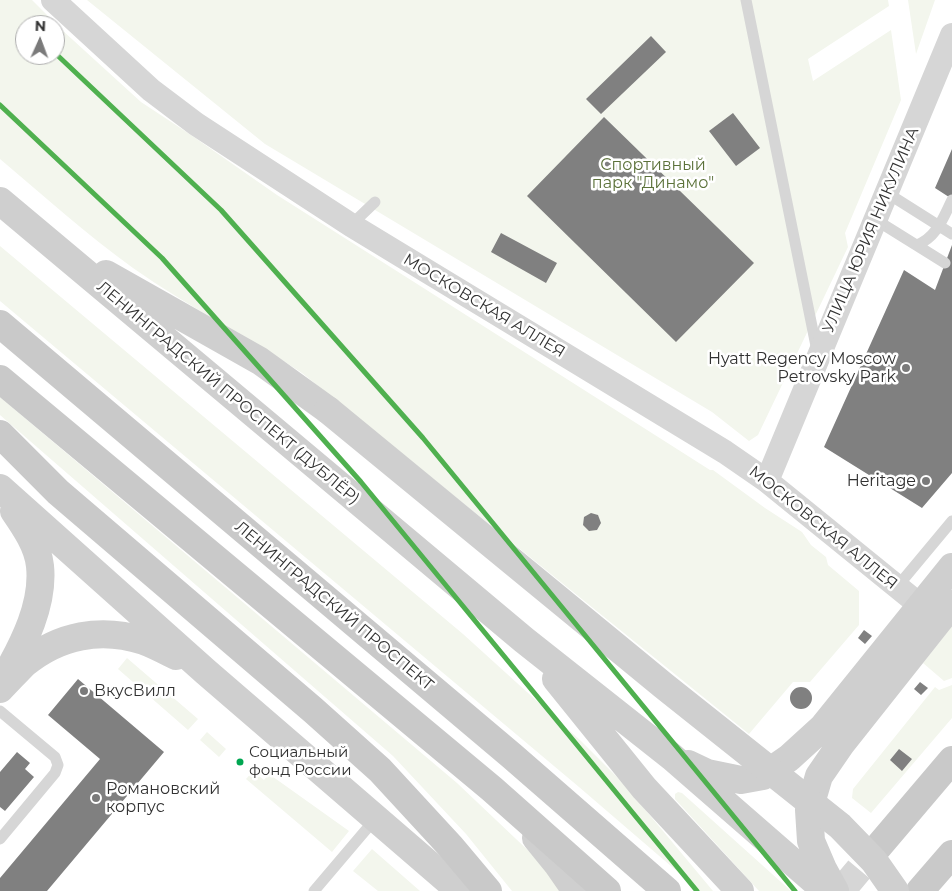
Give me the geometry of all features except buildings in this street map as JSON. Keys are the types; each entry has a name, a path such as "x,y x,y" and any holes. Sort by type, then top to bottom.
{"main road":[{"name":"ЛЕНИНГРАДСКИЙ ПРОСПЕКТ (ДУБЛЁР)","path":"0,201 524,640 672,757 826,891"},
{"path":"41,236 260,361 328,410 664,686 840,826 874,861 895,891"},
{"name":"ЛЕНИНГРАДСКИЙ ПРОСПЕКТ","path":"0,324 512,756 667,891"},
{"path":"0,379 492,789 607,891"},
{"path":"0,434 58,492 313,710 380,770 451,847 488,891"},
{"path":"0,451 58,492"},
{"path":"0,490 206,672 460,891"},
{"path":"0,490 22,521 32,541 40,566 38,594 30,626 15,659 0,685"},
{"path":"672,757 707,773 741,780 763,776 789,758 823,727 952,567"},
{"path":"835,891 822,869 811,840 809,810 820,776 841,744 952,604"},
{"path":"0,690 24,665 46,648 80,635 112,634 144,641 206,672"},
{"path":"524,640 644,788 740,891"},
{"path":"874,853 952,760"},
{"path":"492,789 530,830 576,891"},
{"path":"920,891 952,854"}],"street":[{"name":"МОСКОВСКАЯ АЛЛЕЯ","path":"53,0 151,90 196,124 351,225 725,452 767,481 921,606"},
{"name":"УЛИЦА ЮРИЯ НИКУЛИНА","path":"767,481 952,35"}],"lane":[{"path":"746,0 818,358"},
{"path":"887,193 952,234"},
{"path":"917,245 930,238 940,226 952,200"},
{"path":"351,225 375,202"},
{"path":"876,220 945,263"},
{"path":"897,587 952,521"},
{"path":"0,711 55,757 58,765 55,773 0,839"},
{"path":"314,891 376,818"}],"green space":[{"path":"0,0 32,0 47,15 15,15 15,65 65,65 65,33 141,102 277,195 710,470 713,470 802,532 811,545 826,557 828,565 859,591 859,625 810,682 793,682 749,734 302,373 174,295 133,268 82,229 0,159"},
{"name":"Спортивный парк \"Динамо\"","path":"87,0 888,0 889,6 808,59 813,81 891,30 901,100 845,233 848,247 758,435 749,441 712,412 265,144"},
{"path":"908,0 935,0 916,54"},
{"path":"0,246 463,634 581,741 623,783 713,891 700,891 579,787 0,301"},
{"path":"0,397 457,783 535,857 565,891 512,891 466,834 393,756 0,415"},
{"path":"952,626 952,678 944,681 923,663"},
{"path":"127,658 198,719 188,730 118,669"},
{"path":"952,685 952,718 871,813 852,798 853,789 935,687 939,690"},
{"path":"207,732 226,749 219,757 200,740"},
{"path":"253,771 264,780 269,774 349,831 332,852 246,779"},
{"path":"678,792 682,793 791,891 759,891 675,799 675,794"},
{"path":"372,849 420,891 378,891 353,871"}],"tunnel":[{"path":"841,891 873,853"}],"transit line":[{"path":"65,62 221,210 423,438 795,891"},
{"path":"0,105 162,258 361,482 697,891"}],"place":[{"name":"Hyatt Regency Moscow Petrovsky Park","path":"906,368"},
{"name":"Heritage","path":"926,481"},
{"name":"ВкусВилл","path":"84,691"},
{"name":"Социальный фонд России","path":"240,762"},
{"name":"Романовский корпус","path":"96,798"}]}
